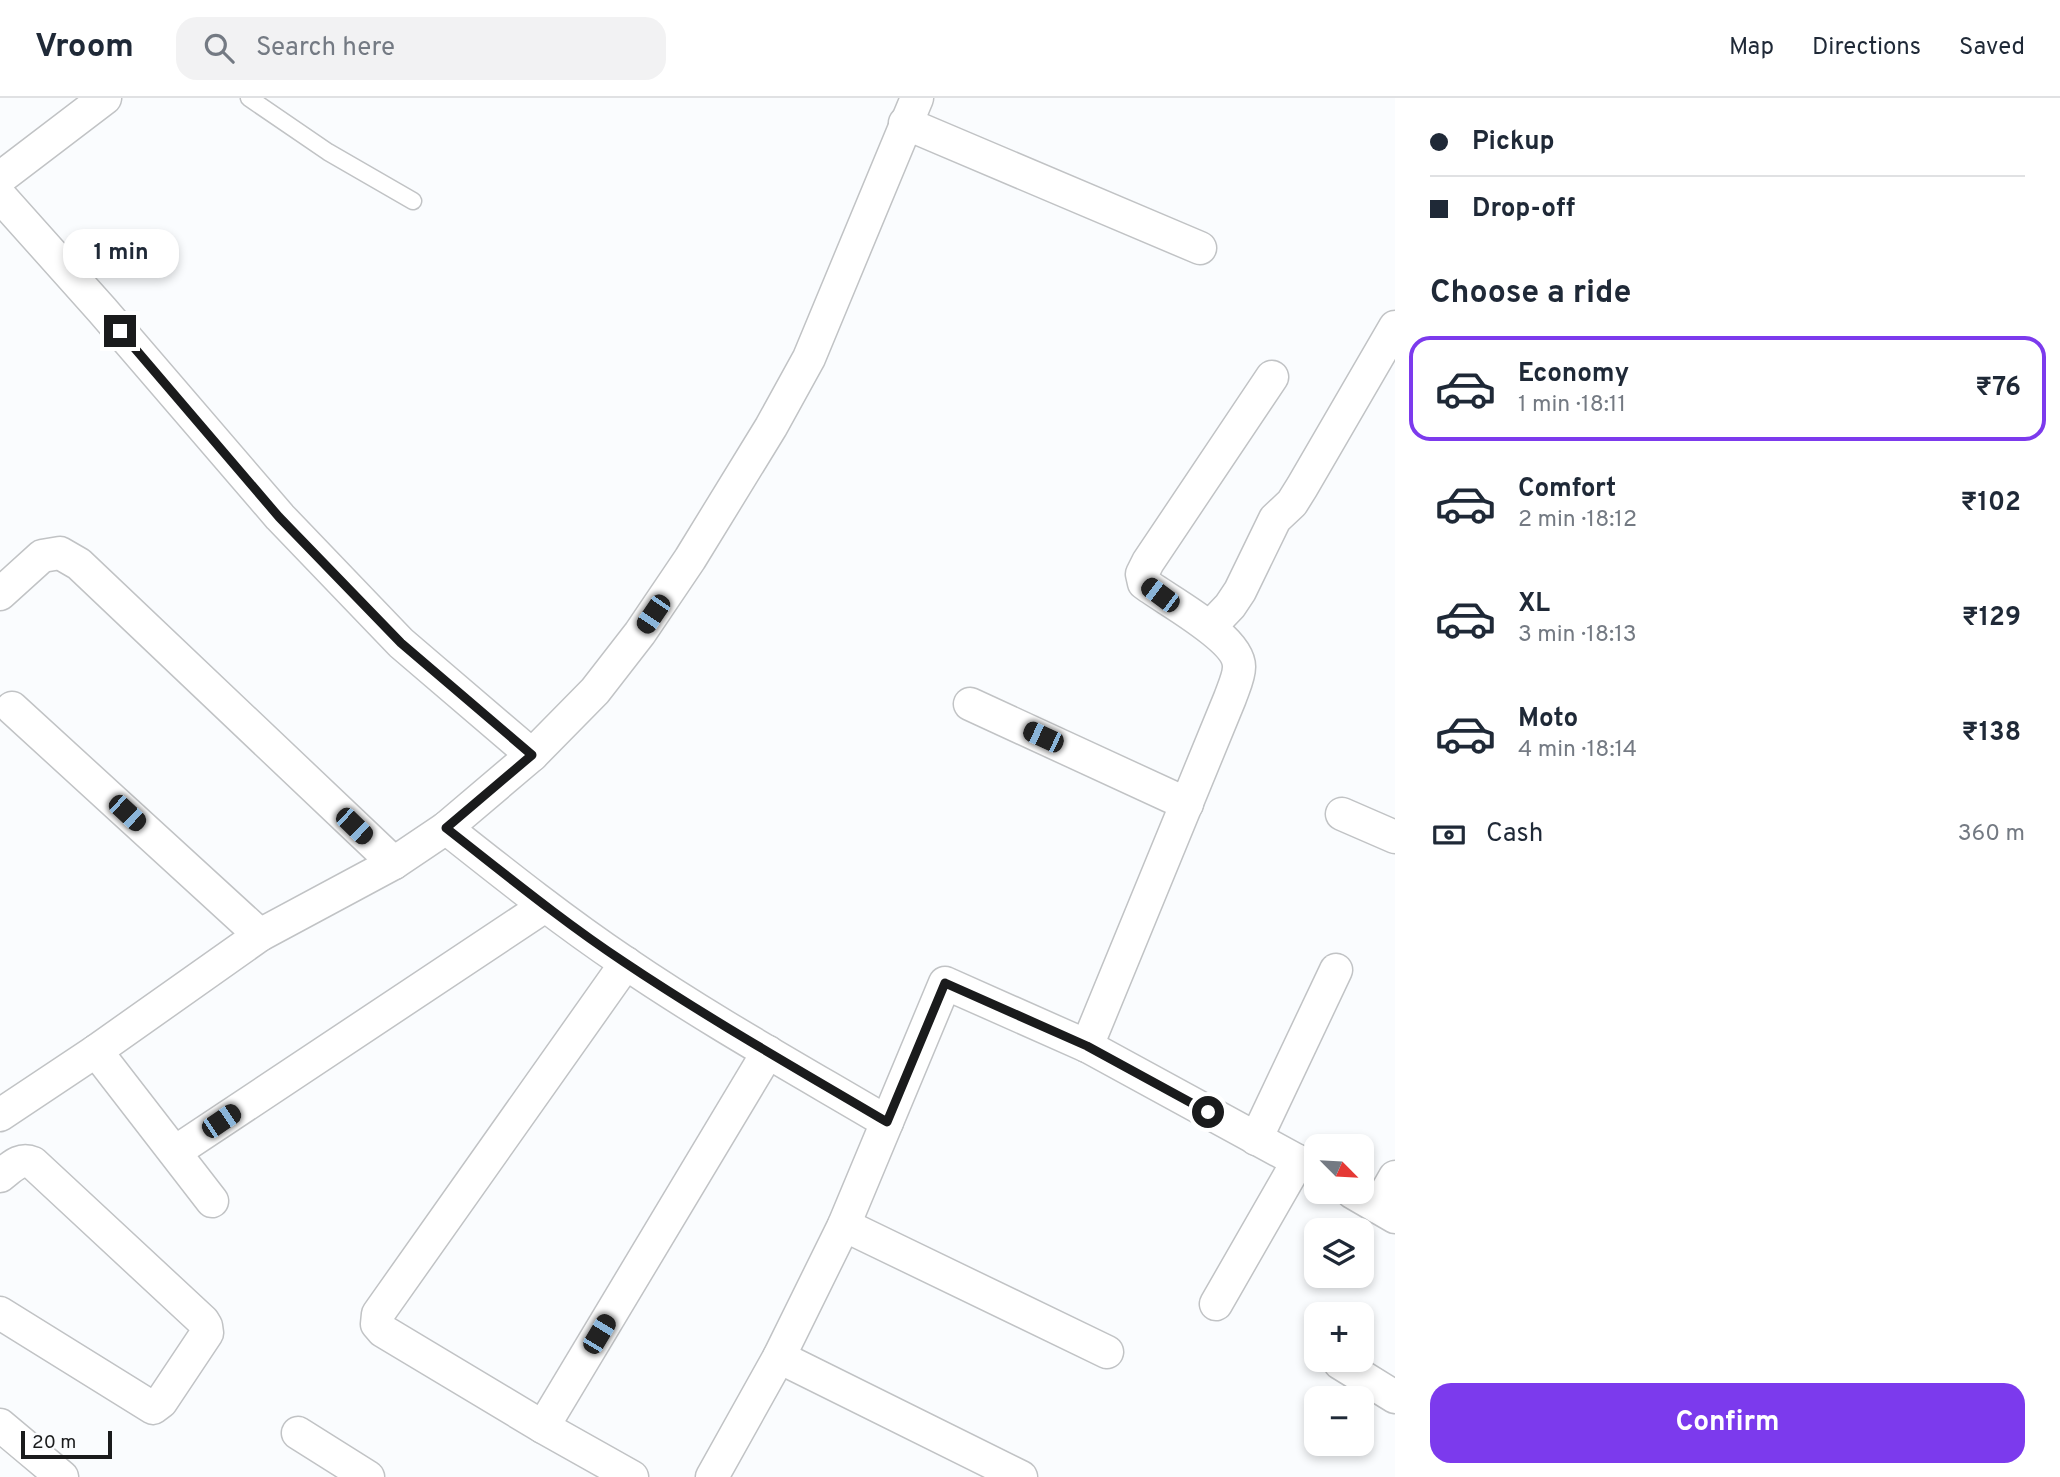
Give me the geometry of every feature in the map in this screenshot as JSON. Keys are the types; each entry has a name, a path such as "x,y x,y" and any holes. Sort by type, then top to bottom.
{"street":[{"path":"0,178 105,98"},
{"path":"0,1115 260,935 394,863 446,828 532,755 595,691 640,633 697,548 764,439 808,358 911,111 1200,248"},
{"path":"0,196 102,310 279,517 401,643 532,755"},
{"path":"1210,627 1240,591 1275,519 1292,503 1302,487 1395,327"},
{"path":"1087,1046 1230,698 1240,665 1231,647 1210,627 1144,583 1142,574 1272,377"},
{"path":"0,594 41,555 60,553 79,564 394,863"},
{"path":"970,704 1187,804"},
{"path":"12,708 260,935"},
{"path":"1342,814 1395,837"},
{"path":"446,828 545,906 626,963 768,1052 887,1122"},
{"path":"174,1152 545,906"},
{"path":"626,963 378,1314 377,1324 383,1331 542,1427 632,1477"},
{"path":"1256,1139 1336,970"},
{"path":"712,1477 779,1357 844,1225 945,983 1087,1046 1304,1164"},
{"path":"96,1051 212,1201"},
{"path":"542,1427 768,1052"},
{"path":"0,1176 20,1161 33,1163 203,1321 207,1332 161,1402 153,1408 0,1313"},
{"path":"1216,1304 1304,1171"},
{"path":"1375,1205 1395,1177"},
{"path":"844,1225 1107,1352"},
{"path":"779,1357 1021,1477"},
{"path":"1355,1372 1395,1397"},
{"path":"0,1425 62,1477"},
{"path":"298,1433 368,1477"}],"lane":[{"path":"248,98 328,152 413,201"}],"route":[{"path":"120,331 279,517 401,643 532,755 446,828 545,906 626,963 768,1052 887,1122 945,983 1087,1046 1208,1112"}]}
